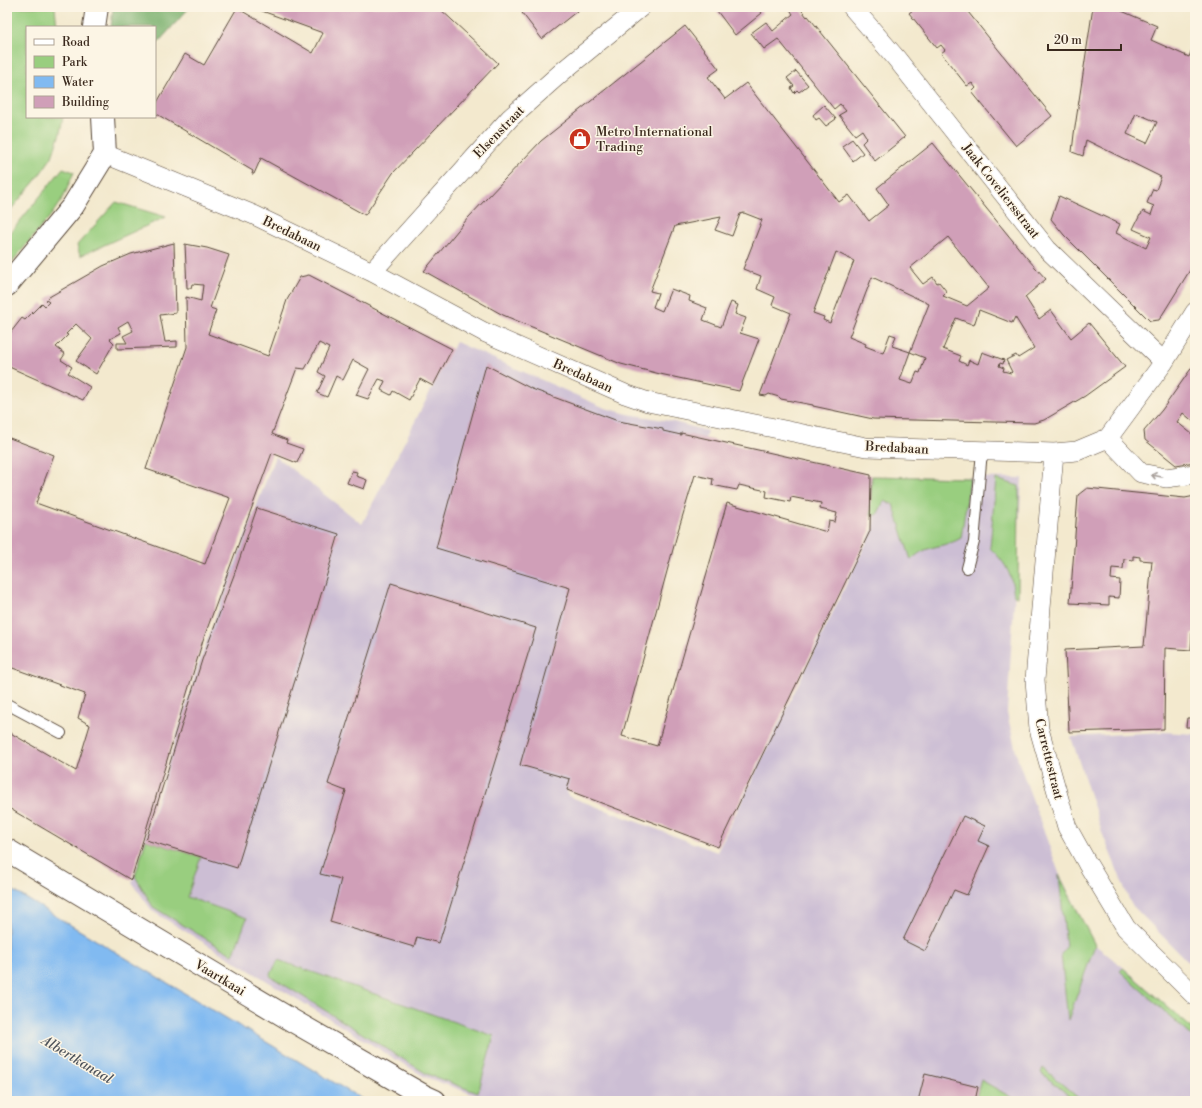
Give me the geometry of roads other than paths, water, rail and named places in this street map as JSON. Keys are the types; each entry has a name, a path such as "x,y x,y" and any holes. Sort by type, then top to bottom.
{"street":[{"path":"94,26 97,7"},
{"name":"Elsenstraat","path":"372,272 510,118 563,71 641,7"},
{"name":"Jaak Coveliersstraat","path":"852,7 896,58 1047,249 1164,362"},
{"path":"7,285 73,206 105,154 103,118"},
{"name":"Bredabaan","path":"105,154 254,215 372,272 484,332 625,394 648,402 866,447 1054,454 1077,452 1108,438 1164,362 1195,312"},
{"path":"1108,438 1141,473 1166,478 1195,474"},
{"name":"Carrettestraat","path":"1054,454 1035,680 1039,729 1067,827 1087,863 1126,928 1195,996"},
{"name":"Vaartkaai","path":"7,850 293,1021 424,1096 436,1101"}],"lane":[{"path":"968,568 974,542 982,452"},
{"path":"7,704 61,733"}],"water":[{"name":"Albertkanaal","path":"7,887 365,1101 7,1101"}],"place":[{"name":"Metro International Trading","path":"580,139"}]}
